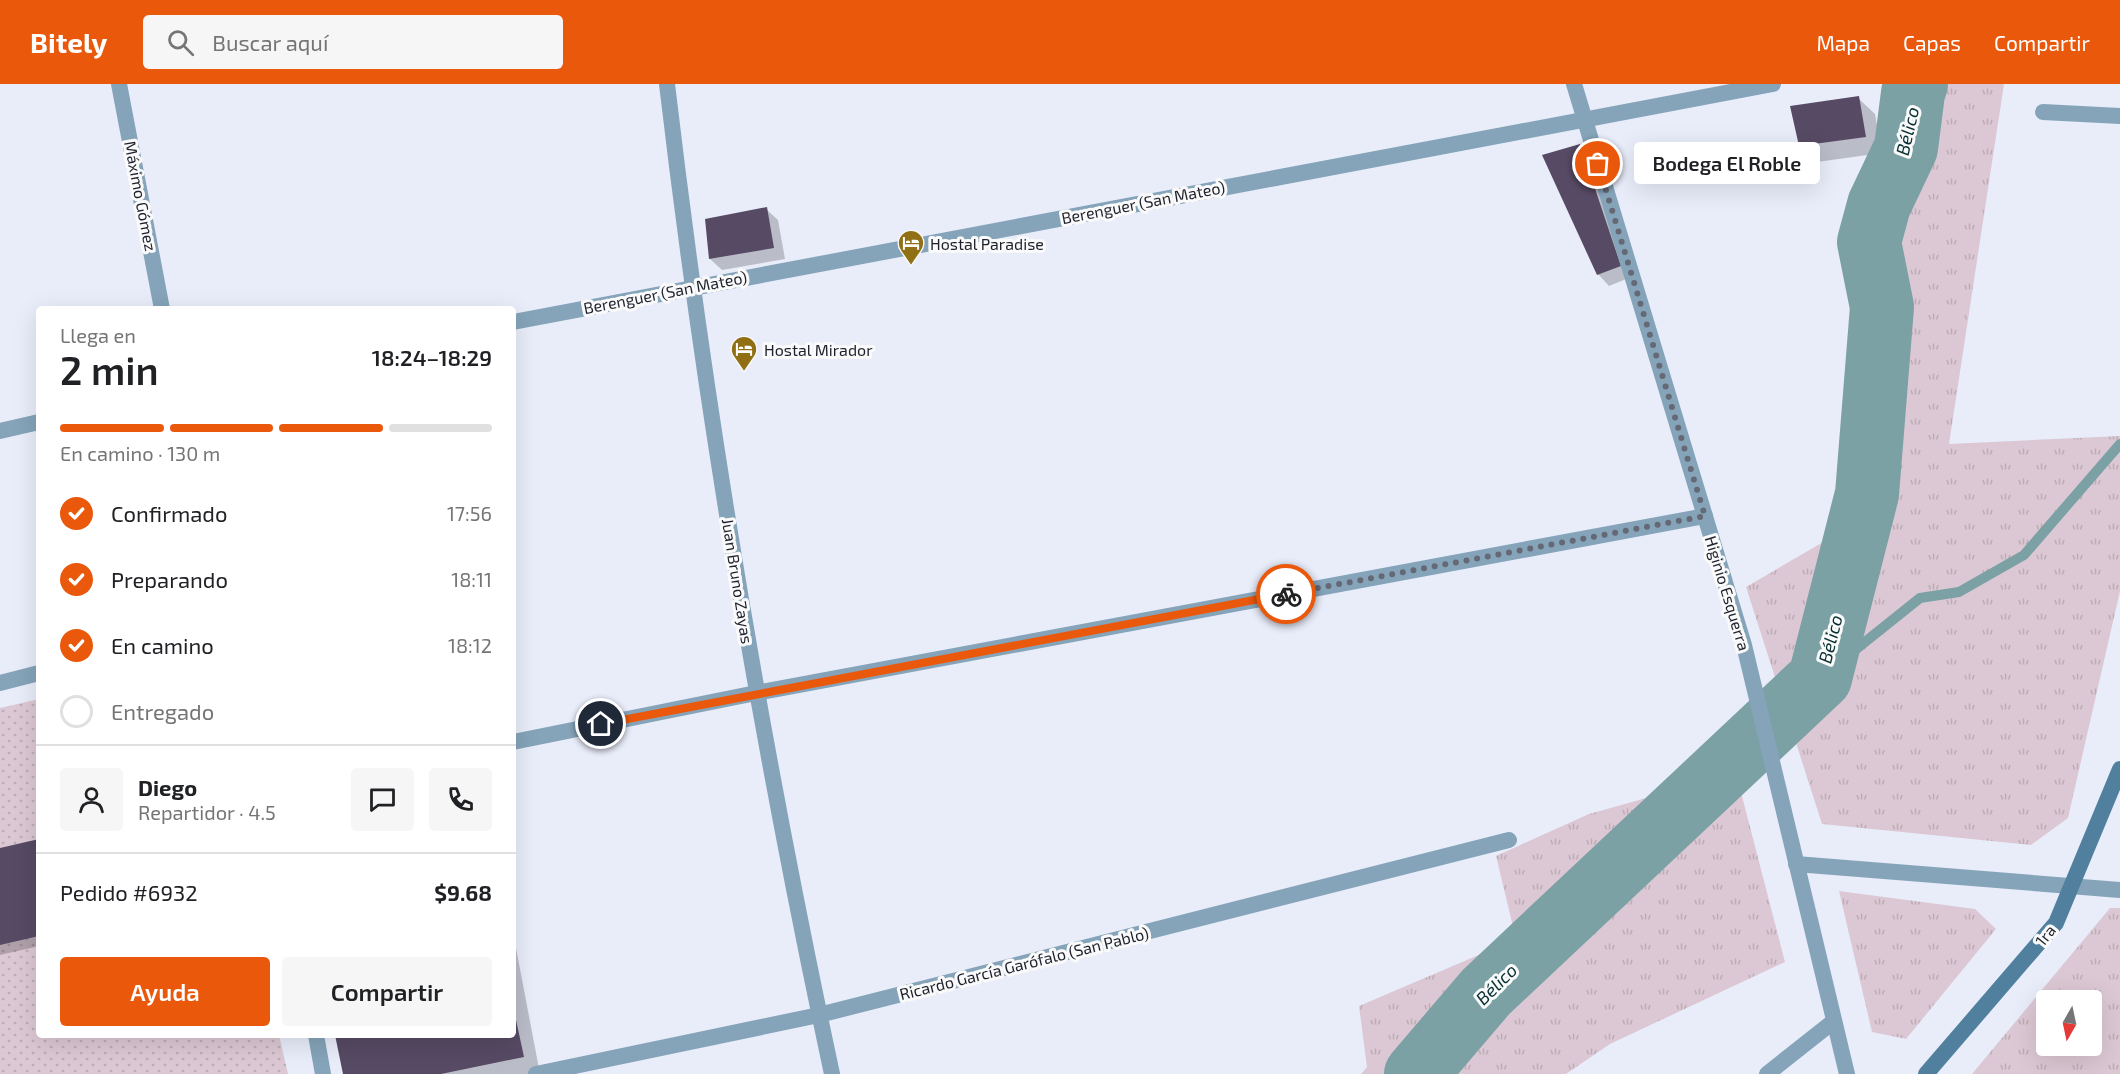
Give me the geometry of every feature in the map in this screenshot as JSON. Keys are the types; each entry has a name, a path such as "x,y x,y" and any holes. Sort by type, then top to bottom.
{"main road":[{"name":"1ra","path":"1926,1074 2056,923 2120,769"}],"street":[{"name":"Máximo Gómez","path":"119,84 161,306"},
{"name":"Juan Bruno Zayas","path":"667,84 691,286 756,693 832,1074"},
{"name":"Higinio Esquerra","path":"1574,84 1744,645 1847,1074"},
{"name":"Berenguer (San Mateo)","path":"516,321 691,286 1773,84"},
{"path":"2043,112 2120,116"},
{"path":"0,431 36,423"},
{"path":"516,741 756,693 1705,516"},
{"path":"0,683 36,674"},
{"name":"Ricardo García Garófalo (San Pablo)","path":"537,1074 819,1015 1509,840"},
{"path":"1796,864 2120,890"},
{"path":"1767,1074 1834,1021"},
{"path":"316,1038 323,1074"}],"green space":[{"path":"1948,84 2004,84 1949,444 2120,436 2120,591 2068,818 2031,845 1822,824 1746,587 1837,534 1881,458 1894,305 1885,271 1896,195 1922,167 1933,111"},
{"path":"36,700 36,1038 280,1038 288,1074 0,1074 0,708"},
{"path":"1736,773 1785,962 1610,1044 1566,1074 1361,1074 1367,1067 1359,1006 1516,939 1496,856 1589,814"},
{"path":"1839,891 1975,909 1996,929 1906,1039 1872,1032"},
{"path":"2110,908 2120,908 2120,1074 1972,1074 2036,997 2036,1056 2102,1056 2102,990 2042,990"}],"building":[{"path":"1859,96 1866,137 1799,146 1790,106"},
{"path":"1580,144 1621,266 1597,275 1542,155"},
{"path":"767,207 774,248 709,259 705,219"},
{"path":"36,840 36,937 0,945 0,848"},
{"path":"516,1020 524,1057 441,1074 343,1074 336,1038 516,1038"}],"waterway":[{"name":"Bélico","path":"1416,1074 1486,992 1820,678 1867,494 1882,307 1869,242 1879,205 1906,148 1916,84"},
{"path":"1820,678 1920,598 1959,592 2024,555 2120,444"}],"way so far":[{"path":"1286,594 1705,516 1598,164"}],"place":[{"name":"Bodega El Roble","path":"1598,164"},
{"name":"Hostal Paradise","path":"911,266"},
{"name":"Hostal Mirador","path":"744,372"}],"route":[{"path":"601,724 1286,594"}]}
